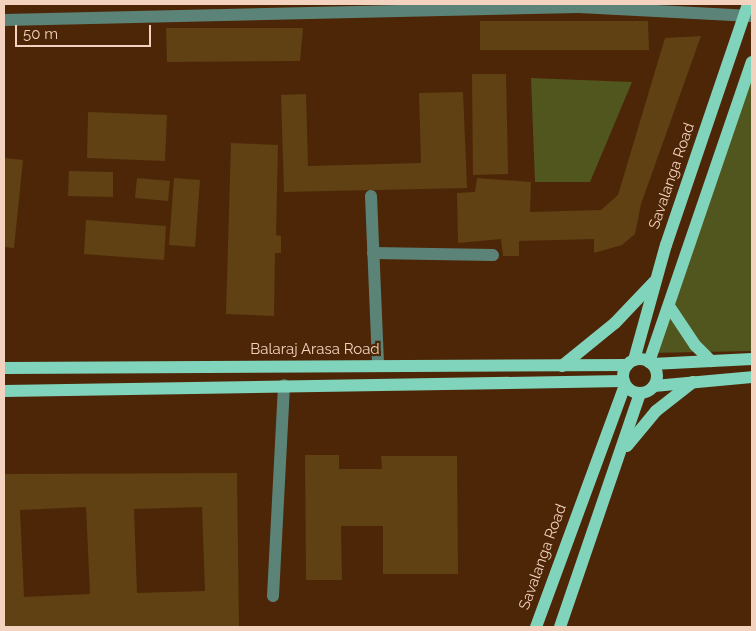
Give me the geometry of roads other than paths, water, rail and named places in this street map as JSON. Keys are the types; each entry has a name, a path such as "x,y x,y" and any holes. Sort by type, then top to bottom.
{"main road":[{"name":"Savalanga Road","path":"631,363 656,279 748,11"},
{"path":"654,386 657,375 651,363 752,62"},
{"path":"562,366 616,323 656,279"},
{"path":"669,306 712,361"},
{"path":"624,383 631,363 752,359"},
{"name":"Balaraj Arasa Road","path":"4,368 562,366 631,363"},
{"path":"560,627 640,393 654,386 752,377"},
{"path":"618,459 656,411 693,382"},
{"name":"Savalanga Road","path":"536,627 624,383"},
{"path":"4,391 284,385 624,383 640,393"}],"lane":[{"path":"4,20 579,8 748,11"},
{"path":"371,196 378,366"},
{"path":"373,253 494,256"},
{"path":"272,596 284,385"}]}
